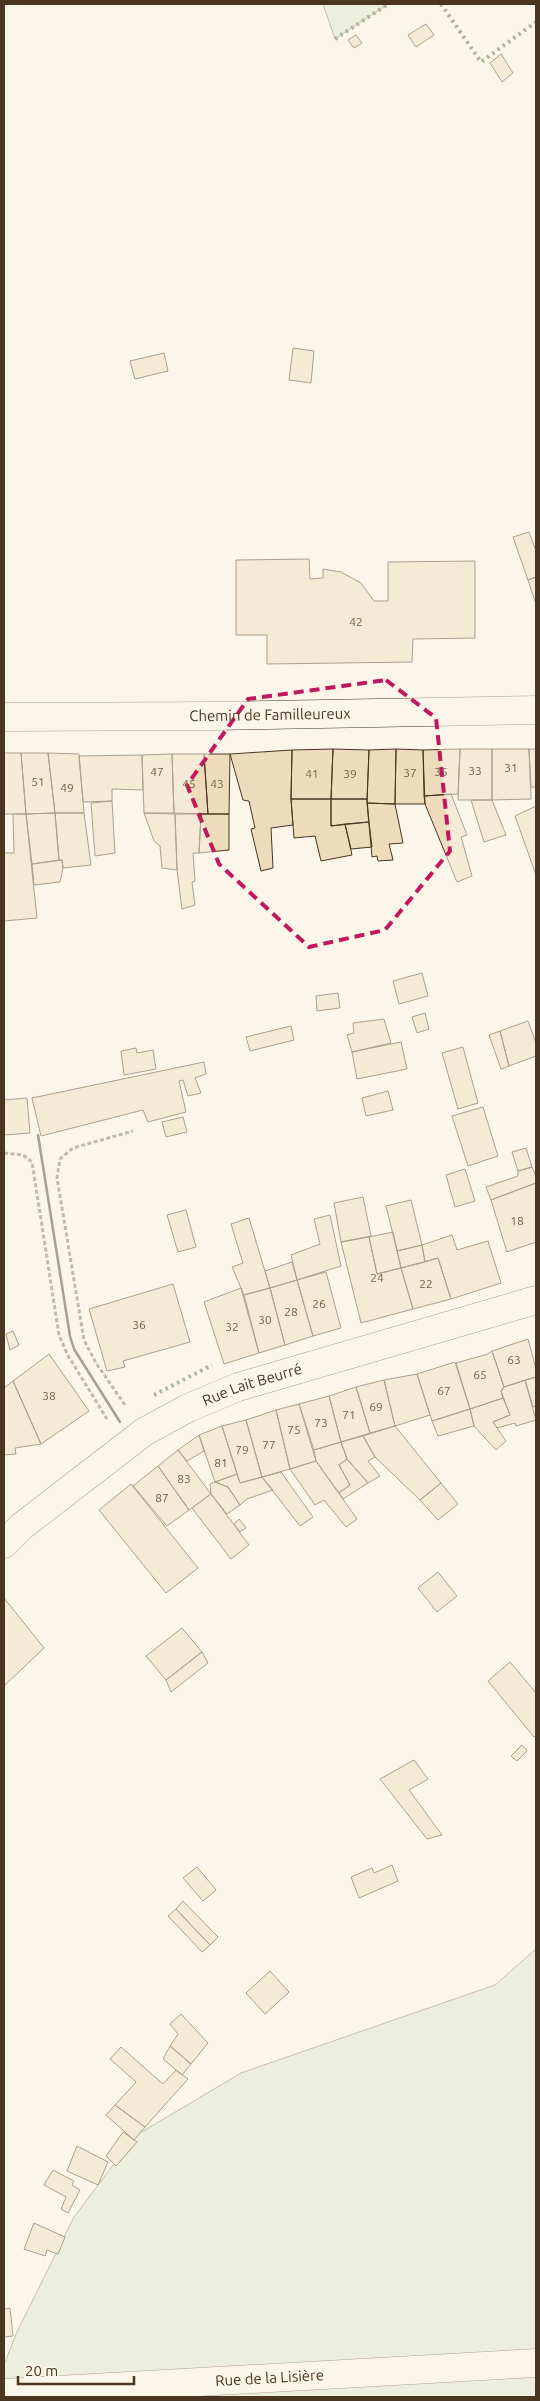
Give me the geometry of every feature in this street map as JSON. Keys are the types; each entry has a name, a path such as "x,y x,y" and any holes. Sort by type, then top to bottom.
{"street":[{"name":"Chemin de Familleureux","path":"4,717 213,716 536,710"},
{"name":"Rue Lait Beurré","path":"4,1544 22,1526 134,1439 188,1408 238,1387 536,1300"},
{"name":"Rue de la Lisière","path":"4,2393 536,2363"}],"path":[{"path":"134,1131 73,1148 60,1159 57,1178 84,1340 134,1439"},
{"path":"4,1153 23,1155 32,1162 59,1336 67,1354 134,1439"}],"highlighted area":[{"path":"386,680 436,718 450,851 385,930 309,947 219,864 187,785 248,699"}],"green space":[{"path":"323,4 388,4 335,39"},
{"path":"536,1949 536,2397 4,2397 4,2365 16,2334 74,2217 135,2136 241,2073 495,1985"}],"building":[{"path":"426,24 434,35 416,47 408,35"},
{"path":"356,35 362,43 354,48 348,40"},
{"path":"501,54 513,73 502,82 490,63"},
{"path":"293,348 314,351 311,383 289,380"},
{"path":"164,353 168,371 135,379 130,361"},
{"path":"529,532 536,551 536,577 528,580 513,537"},
{"path":"309,559 310,579 323,578 323,569 341,572 361,583 374,601 388,601 388,562 475,561 475,638 413,639 412,662 267,664 267,635 236,635 236,560"},
{"path":"536,577 536,604 528,580"},
{"path":"333,749 331,799 291,799 292,750"},
{"path":"333,749 369,750 367,799 331,799"},
{"path":"396,749 423,750 425,804 395,804"},
{"path":"396,749 395,804 367,803 369,750"},
{"path":"460,749 458,794 424,796 423,750"},
{"path":"460,749 492,749 492,800 458,800"},
{"path":"492,749 529,749 531,799 492,800"},
{"path":"529,749 536,749 536,787 531,787"},
{"path":"292,750 291,799 293,825 271,828 273,868 261,871 251,829 255,828 249,801 243,800 230,754"},
{"path":"4,753 21,753 26,814 4,814"},
{"path":"21,753 48,753 55,813 26,814"},
{"path":"48,753 79,754 84,813 55,813"},
{"path":"172,754 174,813 144,813 142,755"},
{"path":"172,754 204,754 208,814 174,813"},
{"path":"204,754 230,754 229,814 208,814"},
{"path":"142,755 143,790 112,789 112,801 83,802 79,756"},
{"path":"451,794 467,835 461,837 472,876 457,882 425,804 424,796"},
{"path":"291,799 331,799 331,826 345,824 352,855 321,861 315,836 294,838"},
{"path":"331,799 367,799 369,822 331,826"},
{"path":"471,800 492,800 506,835 484,842"},
{"path":"112,801 115,853 95,856 91,803"},
{"path":"367,803 395,804 403,843 389,844 393,860 378,861 377,856 372,857"},
{"path":"536,806 536,875 515,816"},
{"path":"55,813 59,860 32,864 26,814"},
{"path":"55,813 84,813 91,865 63,868 62,860 59,860"},
{"path":"144,813 175,814 177,870 162,868 160,846 154,841"},
{"path":"13,814 26,814 37,918 4,921 4,853 14,853"},
{"path":"175,814 201,814 199,853 193,853 195,881 192,882 195,905 182,909 177,870"},
{"path":"201,814 229,814 229,850 199,853"},
{"path":"369,822 372,847 351,849 345,824"},
{"path":"62,860 63,868 60,882 34,885 32,864"},
{"path":"422,973 428,996 399,1004 393,981"},
{"path":"338,993 340,1008 317,1011 316,996"},
{"path":"425,1013 429,1029 417,1033 412,1017"},
{"path":"384,1019 391,1043 352,1052 347,1035 354,1033 353,1023"},
{"path":"528,1021 536,1043 536,1056 509,1066 500,1031"},
{"path":"291,1026 294,1040 250,1051 246,1037"},
{"path":"500,1031 509,1066 501,1069 489,1035"},
{"path":"401,1042 407,1069 357,1079 352,1052"},
{"path":"463,1047 478,1103 458,1109 442,1053"},
{"path":"136,1048 137,1053 153,1050 156,1069 124,1075 121,1051"},
{"path":"204,1062 206,1074 195,1078 201,1093 188,1096 183,1080 179,1081 186,1112 148,1122 143,1110 41,1136 32,1098"},
{"path":"388,1091 393,1110 366,1116 362,1098"},
{"path":"27,1098 30,1133 4,1135 4,1100"},
{"path":"483,1107 498,1156 468,1166 452,1116"},
{"path":"183,1117 187,1132 166,1137 162,1122"},
{"path":"526,1148 532,1167 518,1171 512,1152"},
{"path":"532,1167 536,1176 536,1183 491,1200 486,1187 518,1176 518,1171"},
{"path":"465,1169 475,1201 455,1207 446,1175"},
{"path":"536,1183 536,1242 507,1252 491,1200"},
{"path":"363,1197 371,1236 341,1242 334,1203"},
{"path":"411,1200 422,1245 397,1251 386,1206"},
{"path":"186,1210 196,1247 178,1252 167,1215"},
{"path":"330,1215 341,1266 297,1280 291,1255 320,1244 314,1219"},
{"path":"249,1218 270,1288 244,1295 232,1267 243,1263 231,1224"},
{"path":"393,1232 401,1268 377,1274 369,1237"},
{"path":"452,1235 457,1250 488,1241 501,1283 451,1299 438,1258 425,1262 422,1245"},
{"path":"369,1237 377,1274 401,1268 413,1309 361,1323 341,1242"},
{"path":"422,1245 425,1262 401,1268 397,1251"},
{"path":"438,1258 451,1299 413,1309 401,1268"},
{"path":"292,1262 297,1280 270,1288 265,1271"},
{"path":"326,1272 341,1328 313,1336 297,1280"},
{"path":"297,1280 313,1336 285,1345 270,1288"},
{"path":"173,1284 190,1342 123,1361 125,1367 107,1371 89,1309"},
{"path":"241,1288 259,1353 224,1364 204,1302"},
{"path":"270,1288 285,1345 259,1353 244,1295"},
{"path":"13,1331 19,1345 10,1350 6,1334"},
{"path":"528,1339 536,1369 536,1377 504,1387 492,1351"},
{"path":"492,1351 504,1387 501,1391 503,1398 470,1409 456,1363 488,1354"},
{"path":"49,1354 89,1411 41,1444 13,1381"},
{"path":"455,1362 470,1409 432,1421 417,1374"},
{"path":"417,1374 430,1415 395,1426 384,1380"},
{"path":"536,1377 536,1406 533,1407 525,1380"},
{"path":"384,1380 395,1426 370,1433 356,1387"},
{"path":"525,1380 536,1420 516,1426 515,1423 497,1428 493,1422 510,1415 501,1391 504,1387"},
{"path":"13,1381 41,1444 15,1448 16,1454 4,1455 4,1388"},
{"path":"356,1387 370,1433 341,1442 329,1396"},
{"path":"329,1396 341,1442 314,1450 299,1404"},
{"path":"503,1398 510,1415 493,1422 506,1441 496,1450 474,1426 470,1409"},
{"path":"299,1404 316,1461 290,1469 276,1410"},
{"path":"470,1409 474,1426 438,1436 432,1421"},
{"path":"276,1410 290,1469 262,1477 246,1420"},
{"path":"246,1420 262,1477 240,1483 222,1426"},
{"path":"222,1426 237,1474 215,1482 199,1435"},
{"path":"395,1426 441,1483 420,1500 375,1457 363,1436"},
{"path":"199,1435 204,1451 187,1461 178,1450"},
{"path":"363,1436 375,1457 368,1461 380,1476 368,1483 347,1459 341,1442"},
{"path":"341,1442 347,1459 339,1465 350,1485 339,1493 316,1461 314,1450"},
{"path":"178,1450 211,1494 189,1510 158,1466"},
{"path":"347,1459 368,1483 343,1499 339,1493 350,1485 339,1465"},
{"path":"316,1461 357,1519 346,1527 324,1500 315,1505 290,1469"},
{"path":"158,1466 189,1510 167,1526 133,1486"},
{"path":"281,1472 313,1517 300,1526 262,1477"},
{"path":"237,1474 240,1483 262,1477 273,1490 247,1499 240,1505 228,1487 215,1482"},
{"path":"215,1482 228,1487 240,1505 227,1514 211,1494 210,1484"},
{"path":"441,1483 458,1504 438,1520 420,1500"},
{"path":"131,1484 198,1568 166,1593 99,1510"},
{"path":"211,1494 249,1545 231,1559 192,1508"},
{"path":"239,1519 246,1528 240,1532 234,1524"},
{"path":"438,1572 457,1596 437,1612 418,1588"},
{"path":"4,1598 44,1648 4,1686"},
{"path":"182,1628 202,1652 166,1680 146,1656"},
{"path":"202,1652 208,1663 171,1692 166,1680"},
{"path":"510,1662 536,1693 536,1735 534,1737 488,1681"},
{"path":"522,1745 527,1751 517,1761 511,1756"},
{"path":"414,1760 428,1779 409,1790 442,1835 427,1839 380,1779"},
{"path":"392,1865 398,1881 359,1898 351,1877 372,1868 374,1873"},
{"path":"197,1867 216,1890 203,1901 183,1878"},
{"path":"183,1901 218,1937 210,1945 176,1909"},
{"path":"176,1909 210,1945 202,1952 168,1916"},
{"path":"270,1971 289,1992 265,2014 246,1993"},
{"path":"181,2014 208,2043 191,2064 170,2046 178,2034 170,2024"},
{"path":"170,2046 191,2064 182,2075 163,2059"},
{"path":"121,2047 163,2084 176,2070 188,2079 145,2127 115,2105 136,2082 110,2059"},
{"path":"115,2105 145,2127 134,2140 106,2115"},
{"path":"123,2132 137,2142 116,2166 106,2156"},
{"path":"77,2146 108,2162 98,2185 67,2171"},
{"path":"53,2170 74,2181 72,2185 80,2190 68,2213 61,2209 66,2197 44,2185"},
{"path":"34,2223 65,2237 58,2254 47,2250 45,2256 24,2249"},
{"path":"10,2308 13,2336 4,2337 4,2309"}],"hedge":[{"path":"335,39 388,4"},
{"path":"441,4 481,62 536,22"},
{"path":"154,1395 212,1365"}],"wall":[{"path":"38,1135 70,1336 74,1349 120,1422"}]}
